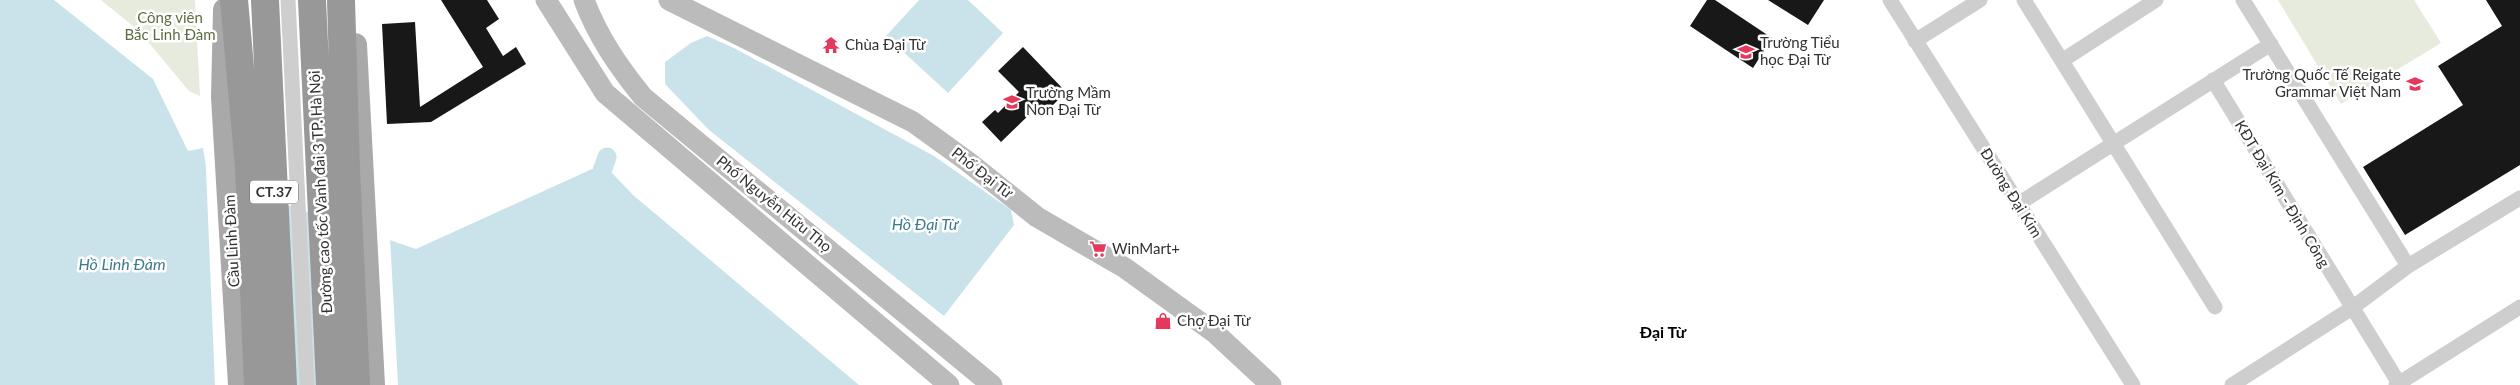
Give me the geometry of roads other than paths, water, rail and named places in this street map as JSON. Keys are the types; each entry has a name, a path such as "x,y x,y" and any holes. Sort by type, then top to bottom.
{"highway":[{"path":"234,0 249,168 258,385"},
{"name":"CT.37","path":"265,0 283,385"},
{"name":"Đường cao tốc Vành đai 3 TP. Hà Nội","path":"312,0 330,385"},
{"path":"341,0 346,169 356,385"}],"main road":[{"name":"Cầu Linh Đàm","path":"225,0 223,97 240,385"},
{"path":"353,0 373,385"},
{"name":"Phố Nguyễn Hữu Thọ","path":"546,0 605,93 949,385"},
{"name":"Phố Đại Từ","path":"669,0 913,122 967,161 1037,217 1125,268 1215,333 1271,385"},
{"name":"Phố Nguyễn Hữu Thọ","path":"587,2 594,27 613,60 643,97 987,383"}],"street":[{"path":"288,0 296,131 307,385"},
{"name":"Đường Đại Kim","path":"1890,0 2133,385"},
{"path":"1915,41 1980,0"},
{"path":"2024,0 2215,307"},
{"path":"2063,60 2156,0"},
{"path":"2243,0 2408,266"},
{"path":"2018,204 2270,44"},
{"name":"KĐT Đại Kim - Định Công","path":"2213,80 2398,384"},
{"path":"2232,385 2352,308 2408,266 2520,198"},
{"path":"2398,384 2520,307"}],"water":[{"name":"Hồ Linh Đàm","path":"0,0 54,0 153,79 188,151 203,148 208,178 416,249 592,169 612,173 633,195 859,385 0,385"},
{"path":"919,0 968,0 1003,33 948,93 886,36"},
{"name":"Hồ Đại Từ","path":"707,36 734,48 934,156 1011,210 1014,225 944,316 709,130 665,84 665,62 691,43"}],"waterway":[{"path":"602,171 607,157"}],"place":[{"name":"Chùa Đại Từ","path":"831,45"},
{"name":"Trường Tiểu học Đại Từ","path":"1746,52"},
{"name":"Trường Quốc Tế Reigate Grammar Việt Nam","path":"2415,84"},
{"name":"Trường Mầm Non Đại Từ","path":"1012,102"},
{"name":"WinMart+","path":"1098,249"},
{"name":"Chợ Đại Từ","path":"1163,321"}],"district":[{"name":"Đại Từ","path":"1663,332"}],"park label":[{"name":"Công viên Bắc Linh Đàm","path":"170,26"}]}
